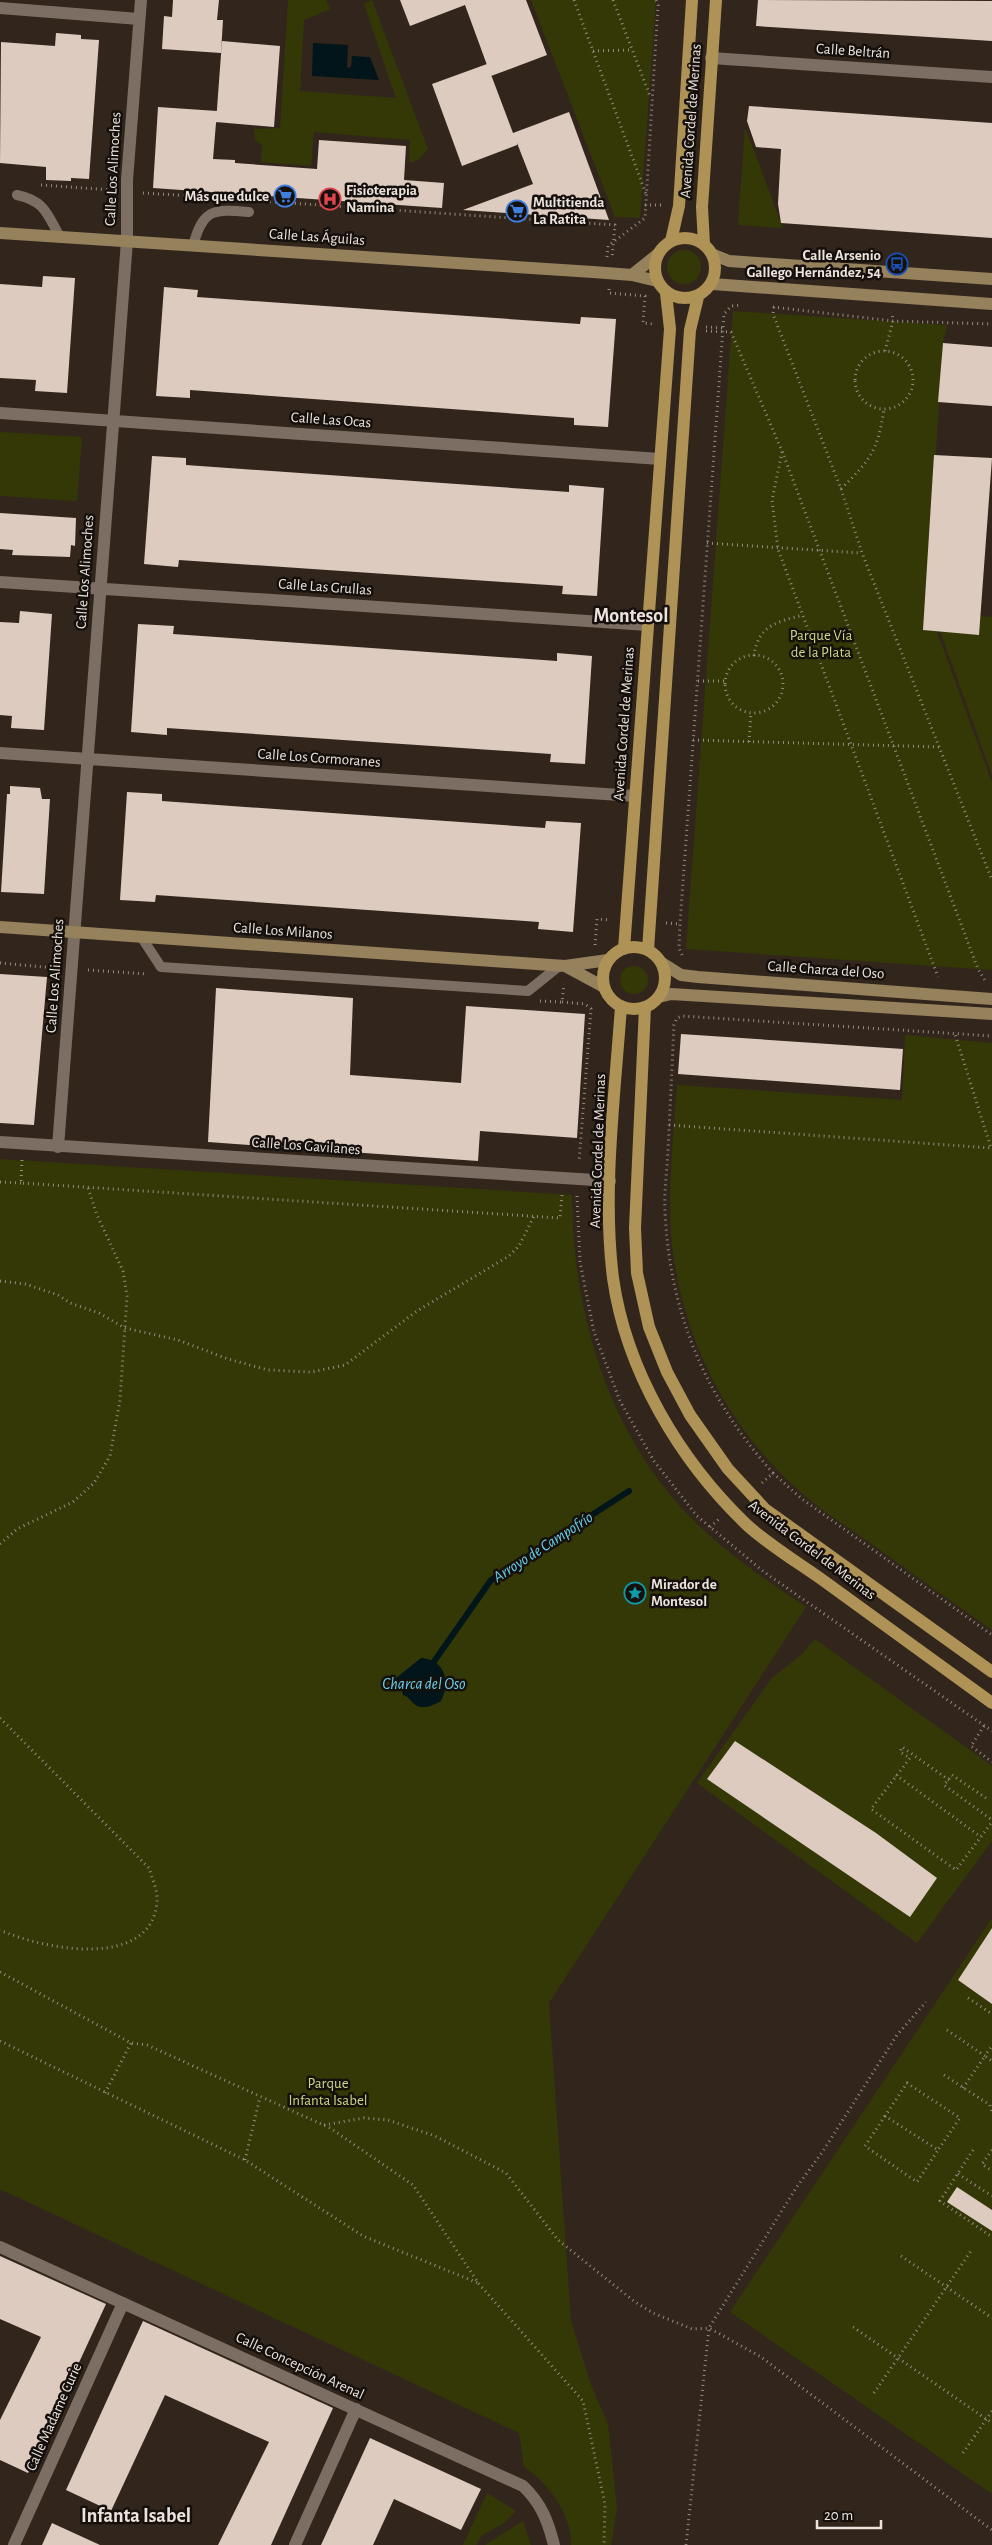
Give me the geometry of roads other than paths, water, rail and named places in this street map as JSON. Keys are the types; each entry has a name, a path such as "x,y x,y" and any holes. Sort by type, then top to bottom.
{"main road":[{"name":"Avenida Cordel de Merinas","path":"671,241 679,206 692,0"},
{"name":"Avenida Cordel de Merinas","path":"704,244 702,207 716,0"},
{"path":"648,950 690,328 698,297 712,284 716,272 714,255 704,244 688,238 671,241 658,254 654,268 657,281 666,292 682,299 698,297"},
{"name":"Avenida Cordel de Merinas","path":"624,948 670,325 666,292"},
{"path":"632,947 648,950 662,963 665,981 659,997 645,1007 637,1009 621,1006 613,1001 604,987 604,969 608,960 624,948 632,947"},
{"name":"Avenida Cordel de Merinas","path":"621,1006 610,1181 613,1278 626,1336 646,1385 670,1429 709,1485 749,1526 992,1703"},
{"name":"Avenida Cordel de Merinas","path":"645,1007 635,1228 637,1273 649,1327 668,1372 690,1415 728,1469 765,1509 992,1672"}],"street":[{"name":"Calle Los Alimoches","path":"58,1147 127,241 127,191 141,0"},
{"path":"0,8 139,19"},
{"name":"Calle Beltrán","path":"711,58 992,77"},
{"name":"Calle Las Águilas","path":"0,233 608,273 632,275 657,281"},
{"path":"632,275 658,254"},
{"path":"714,255 729,261 992,278"},
{"path":"712,284 992,304"},
{"name":"Calle Las Ocas","path":"0,413 660,460"},
{"name":"Calle Las Grullas","path":"0,582 648,625"},
{"name":"Calle Los Cormoranes","path":"0,753 635,796"},
{"name":"Calle Los Milanos","path":"2,930 74,933 562,966 608,960"},
{"name":"Calle Charca del Oso","path":"662,963 681,974 698,977 990,993"},
{"name":"Calle Los Milanos","path":"562,966 604,987"},
{"path":"659,997 671,994 992,1014"},
{"name":"Calle Los Gavilanes","path":"0,1142 610,1181"},
{"name":"Calle Concepción Arenal","path":"0,2247 523,2486 536,2498 545,2512 554,2545"},
{"name":"Calle Madame Curie","path":"14,2545 123,2303"},
{"path":"295,2545 356,2409"}],"lane":[{"path":"17,195 31,198 42,205 60,237"},
{"path":"192,246 198,227 204,217 212,212 223,210 249,212"},
{"path":"142,938 160,967 170,968 528,991 562,966"}],"water":[{"path":"313,43 348,45 347,68 351,67 352,56 370,57 379,80 312,76"},
{"name":"Charca del Oso","path":"421,1658 436,1663 441,1667 444,1673 445,1686 441,1701 430,1706 419,1707 403,1695 401,1686 397,1686 396,1678"}],"waterway":[{"name":"Arroyo de Campofrío","path":"433,1663 491,1580 629,1491"}],"place":[{"name":"Más que dulce","path":"285,196"},
{"name":"Fisioterapia Namina","path":"330,199"},
{"name":"Multitienda La Ratita","path":"517,211"},
{"name":"Calle Arsenio Gallego Hernández, 54","path":"897,264"},
{"name":"Mirador de Montesol","path":"635,1593"}],"district":[{"name":"Montesol","path":"631,616"},
{"name":"Infanta Isabel","path":"136,2516"}],"park label":[{"name":"Parque Vía de la Plata","path":"821,644"},
{"name":"Parque Infanta Isabel","path":"328,2092"}]}
